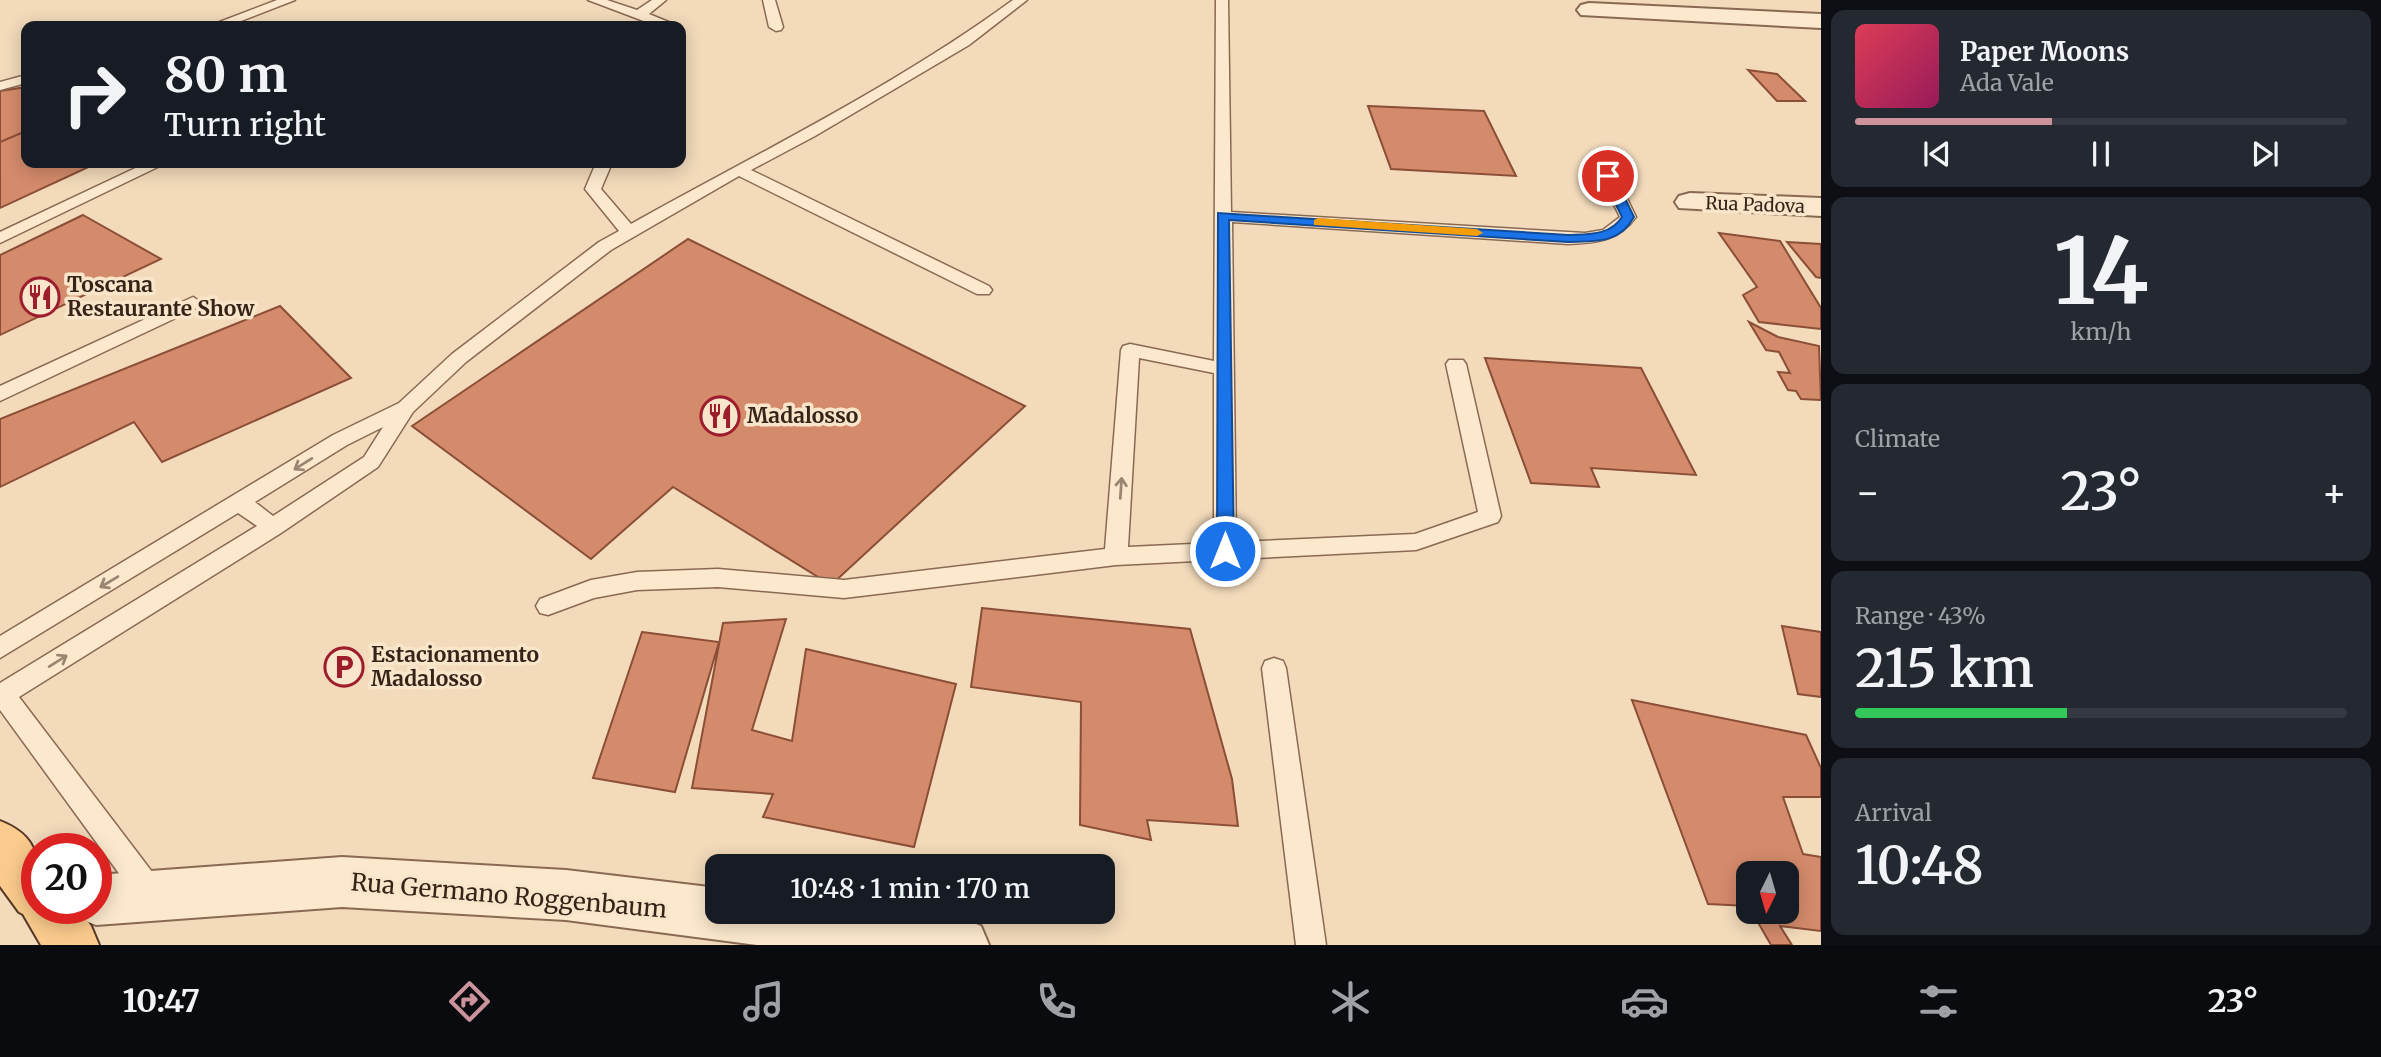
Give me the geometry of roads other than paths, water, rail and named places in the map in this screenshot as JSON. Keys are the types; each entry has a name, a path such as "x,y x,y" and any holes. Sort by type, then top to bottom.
{"main road":[{"path":"0,845 21,873"},
{"path":"58,924 72,945"}],"street":[{"path":"1589,10 1821,21"},
{"name":"Rua Padova","path":"1690,202 1821,207"},
{"name":"Rua Germano Roggenbaum","path":"112,899 342,882 553,894 960,945"}],"lane":[{"path":"230,21 289,0"},
{"path":"594,0 658,21"},
{"path":"639,15 660,0"},
{"path":"768,0 776,27"},
{"path":"153,896 1,696 273,527 371,462 406,407 459,358 605,246 810,133 964,42 1021,0"},
{"path":"1222,0 1225,551"},
{"path":"0,86 21,80"},
{"path":"0,238 147,168"},
{"path":"602,168 593,189 629,232"},
{"path":"739,170 983,290"},
{"path":"1223,216 1568,239 1599,237 1621,229 1628,217 1608,176"},
{"path":"0,394 193,303"},
{"path":"1116,556 1130,350 1224,369"},
{"path":"548,606 591,589 637,581 718,578 844,589 1116,556 1416,542 1490,516 1456,364"},
{"path":"0,648 341,440 406,407"},
{"path":"341,440 371,462"},
{"path":"240,503 273,527"},
{"path":"1274,668 1311,945"}],"place":[{"name":"Toscana Restaurante Show","path":"40,297"},
{"name":"Madalosso","path":"720,416"},
{"name":"Estacionamento Madalosso","path":"344,667"}]}
